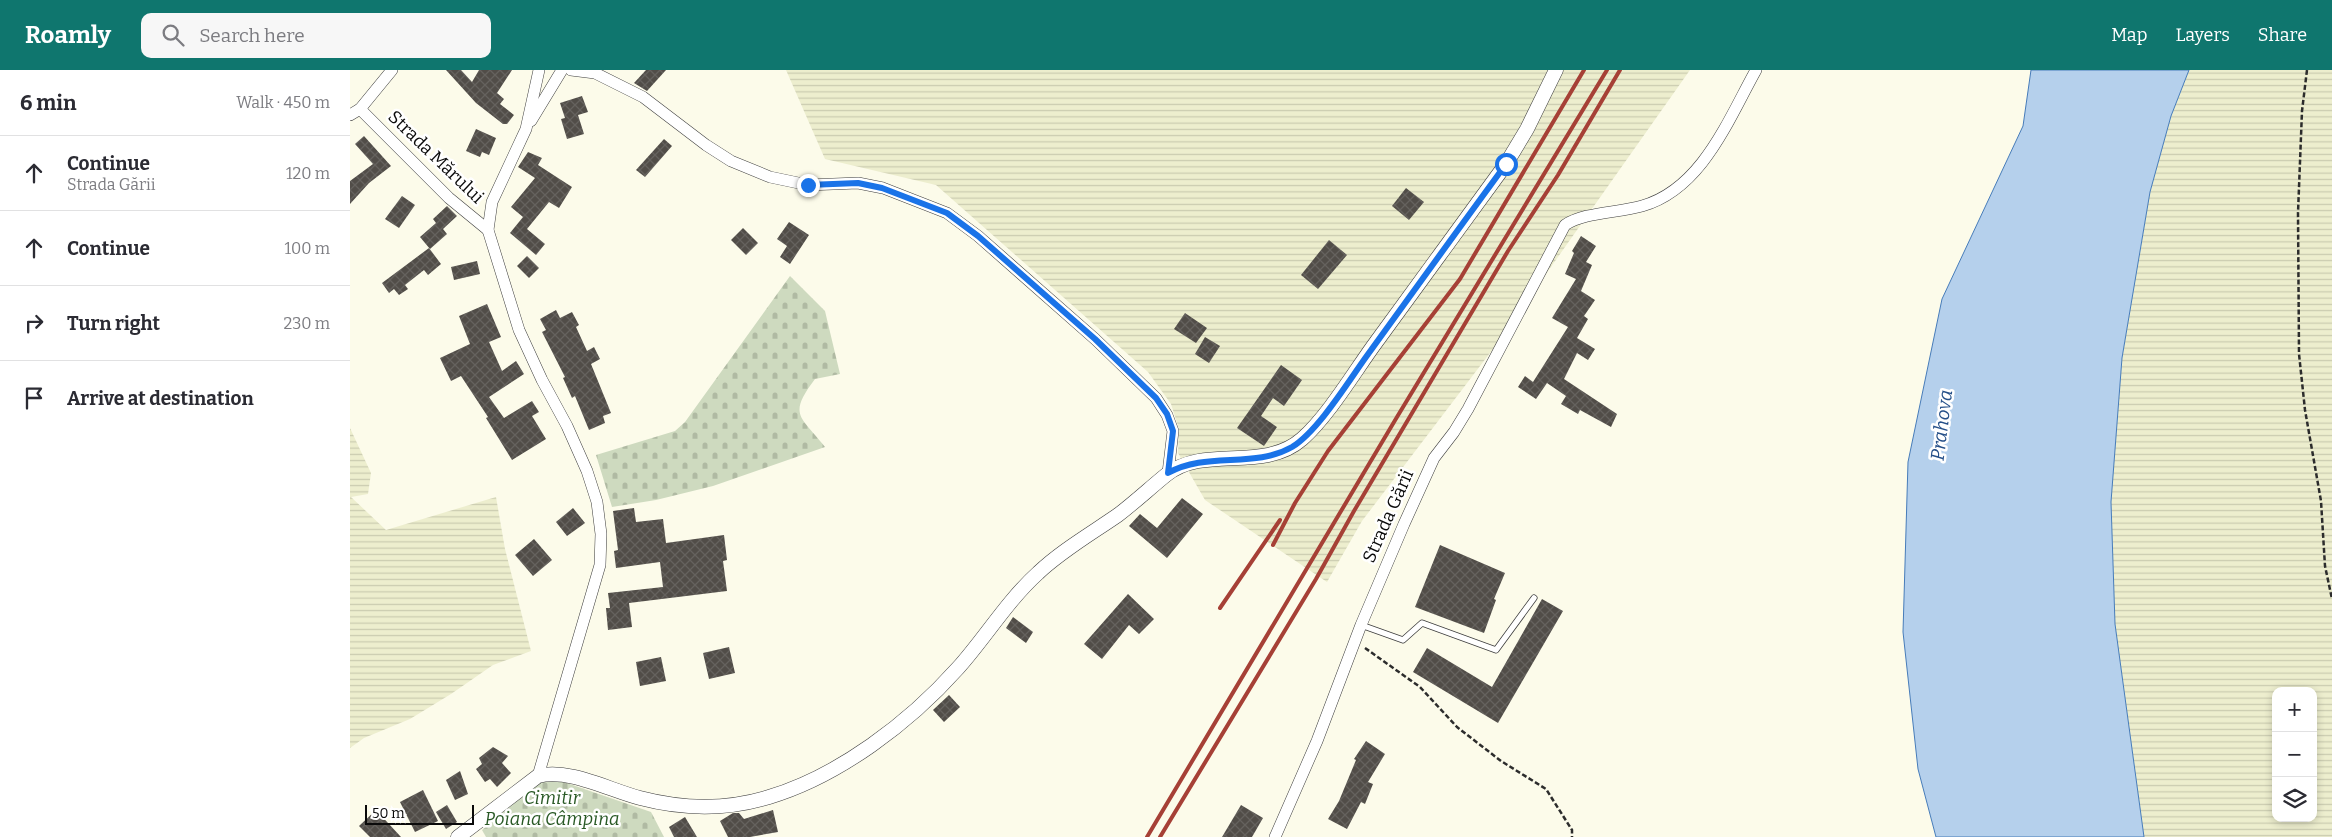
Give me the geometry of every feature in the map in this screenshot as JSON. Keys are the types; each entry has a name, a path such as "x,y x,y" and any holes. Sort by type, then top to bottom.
{"street":[{"name":"Strada Mărului","path":"350,115 360,109 392,70"},
{"path":"526,129 540,70"},
{"path":"538,776 600,565 601,534 598,502 587,471 567,426 542,380 519,330 488,230 492,202 526,129 562,70"},
{"path":"571,70 595,73 643,97 723,155 770,177 808,185 858,183 882,188 947,213 978,236 1095,339 1156,398 1167,414 1173,431 1168,473"},
{"path":"458,837 538,776 551,773 565,775 639,798 669,804 703,807 735,804 766,798 798,788 820,777 895,726 931,696 957,670 1022,589 1040,570 1122,512 1168,473 1179,467 1200,461 1260,457 1283,451 1304,437 1348,382 1506,164 1556,70"},
{"name":"Strada Gării","path":"1274,837 1318,742 1361,625 1434,458 1454,432 1468,409 1565,225 1575,218 1644,206 1682,184 1700,166 1717,140 1756,70"},
{"name":"Strada Mărului","path":"360,109 449,198 488,230"}],"lane":[{"path":"1361,625 1403,640 1422,623 1496,650 1534,598"}],"path":[{"path":"2307,70 2302,111 2298,213 2299,354 2305,410 2321,501 2325,566 2332,599"},
{"path":"1355,641 1420,687 1457,727 1501,761 1546,789 1572,830 1572,837"}],"green space":[{"path":"786,70 1690,70 1493,349 1362,521 1327,582 1205,500 1178,453 1179,429 1171,404 1148,372 936,185 825,159"},
{"path":"2189,70 2332,70 2332,837 2144,837 2115,624 2111,502 2122,358 2150,192 2171,116"},
{"path":"790,276 825,311 840,374 815,379 801,401 800,409 804,422 825,447 713,486 656,500 612,507 596,455 675,431 685,422"},
{"path":"350,428 371,473 368,494 351,497 386,530 496,497 505,549 531,651 493,665 410,719 364,738 350,748"},
{"name":"Cimitir Poiana Câmpina","path":"541,780 558,780 651,812 664,837 486,837 482,830"}],"water":[{"name":"Prahova","path":"2031,70 2189,70 2171,116 2150,192 2122,358 2111,502 2115,624 2144,837 1936,837 1918,769 1903,632 1908,462 1942,299 2023,126"}],"building":[{"path":"446,70 461,70 472,82 479,70 512,70 497,93 504,99 500,104 514,115 507,124 503,124 476,103"},
{"path":"646,70 666,70 647,91 634,83"},
{"path":"582,96 588,112 578,115 584,134 567,139 561,119 565,118 560,103"},
{"path":"476,129 496,138 489,155 482,152 480,157 466,151"},
{"path":"364,136 391,166 369,183 350,204 350,181 373,164 355,144"},
{"path":"664,139 672,146 645,177 636,170"},
{"path":"528,152 542,158 538,165 572,187 559,208 549,202 527,229 545,244 536,255 510,233 523,217 511,207 535,178 518,167"},
{"path":"1406,188 1424,202 1409,220 1392,206"},
{"path":"402,196 415,205 399,228 385,219"},
{"path":"447,206 457,216 443,229 447,234 430,249 420,237 436,223 433,219"},
{"path":"789,222 809,235 790,264 780,257 787,246 777,239"},
{"path":"743,228 758,243 746,255 731,240"},
{"path":"1581,236 1596,246 1586,262 1592,265 1581,291 1595,300 1584,316 1588,319 1577,338 1595,349 1588,360 1577,353 1564,379 1617,414 1611,427 1580,410 1578,414 1561,404 1566,396 1547,383 1536,399 1518,387 1525,376 1533,382 1568,327 1552,318 1576,279 1565,274 1574,253 1572,251"},
{"path":"1329,240 1347,255 1318,289 1301,275"},
{"path":"429,248 441,264 428,275 424,270 405,285 408,289 399,295 394,289 389,293 382,283"},
{"path":"527,256 539,268 529,278 517,266"},
{"path":"477,261 480,274 454,280 451,267"},
{"path":"487,304 501,337 489,342 502,371 516,361 524,374 489,397 504,418 532,401 539,412 532,416 546,439 512,460 486,418 488,417 461,376 451,381 440,358 470,344 459,316"},
{"path":"556,310 560,318 572,312 579,325 576,327 587,351 594,347 600,359 591,364 611,413 603,416 605,423 589,430 575,396 572,398 563,378 565,377 542,332 546,330 540,319"},
{"path":"1185,313 1207,328 1196,343 1174,329"},
{"path":"1205,337 1220,346 1209,363 1195,354"},
{"path":"1281,365 1302,380 1284,406 1273,398 1261,416 1277,427 1264,446 1237,428"},
{"path":"1182,498 1203,514 1167,558 1129,526 1140,514 1157,528"},
{"path":"573,508 585,523 567,536 556,522"},
{"path":"634,508 636,522 663,519 666,543 724,535 727,560 723,561 727,591 629,603 632,627 608,630 606,608 610,608 608,593 663,587 660,562 616,568 614,551 618,550 613,511"},
{"path":"534,539 552,560 533,576 515,555"},
{"path":"1440,545 1505,573 1494,599 1496,600 1484,633 1415,607"},
{"path":"1128,594 1154,619 1139,634 1129,625 1102,659 1084,644"},
{"path":"1542,599 1563,611 1498,723 1413,672 1427,648 1492,687"},
{"path":"1013,617 1033,632 1026,643 1006,628"},
{"path":"729,647 735,673 709,679 703,653"},
{"path":"661,657 666,681 640,686 636,662"},
{"path":"949,695 960,707 944,722 933,710"},
{"path":"1366,741 1385,754 1368,782 1373,784 1365,804 1361,802 1347,829 1328,819 1339,801 1356,760 1354,759"},
{"path":"493,747 508,756 502,763 511,773 497,787 490,779 485,782 476,769 482,764 479,758"},
{"path":"460,771 468,794 455,800 446,780"},
{"path":"423,790 438,821 415,832 400,802"},
{"path":"447,805 457,822 446,829 436,812"},
{"path":"1241,805 1263,818 1252,837 1222,837"},
{"path":"376,810 401,837 370,837 359,826"},
{"path":"773,810 778,832 750,837 728,837 720,821 733,813 739,813 744,819"},
{"path":"685,817 697,837 674,837 669,827"}],"railway":[{"path":"1273,545 1295,503 1328,451 1460,279 1584,70"},
{"path":"1147,837 1397,417 1607,70"},
{"path":"1160,837 1316,579 1354,511 1508,251 1558,175 1620,70"},
{"path":"1220,608 1280,520"}],"route":[{"path":"808,185 858,183 882,188 947,213 978,236 1095,339 1156,398 1167,414 1173,431 1168,473 1179,467 1200,461 1271,456 1294,445 1304,437 1348,382 1506,164"}]}
